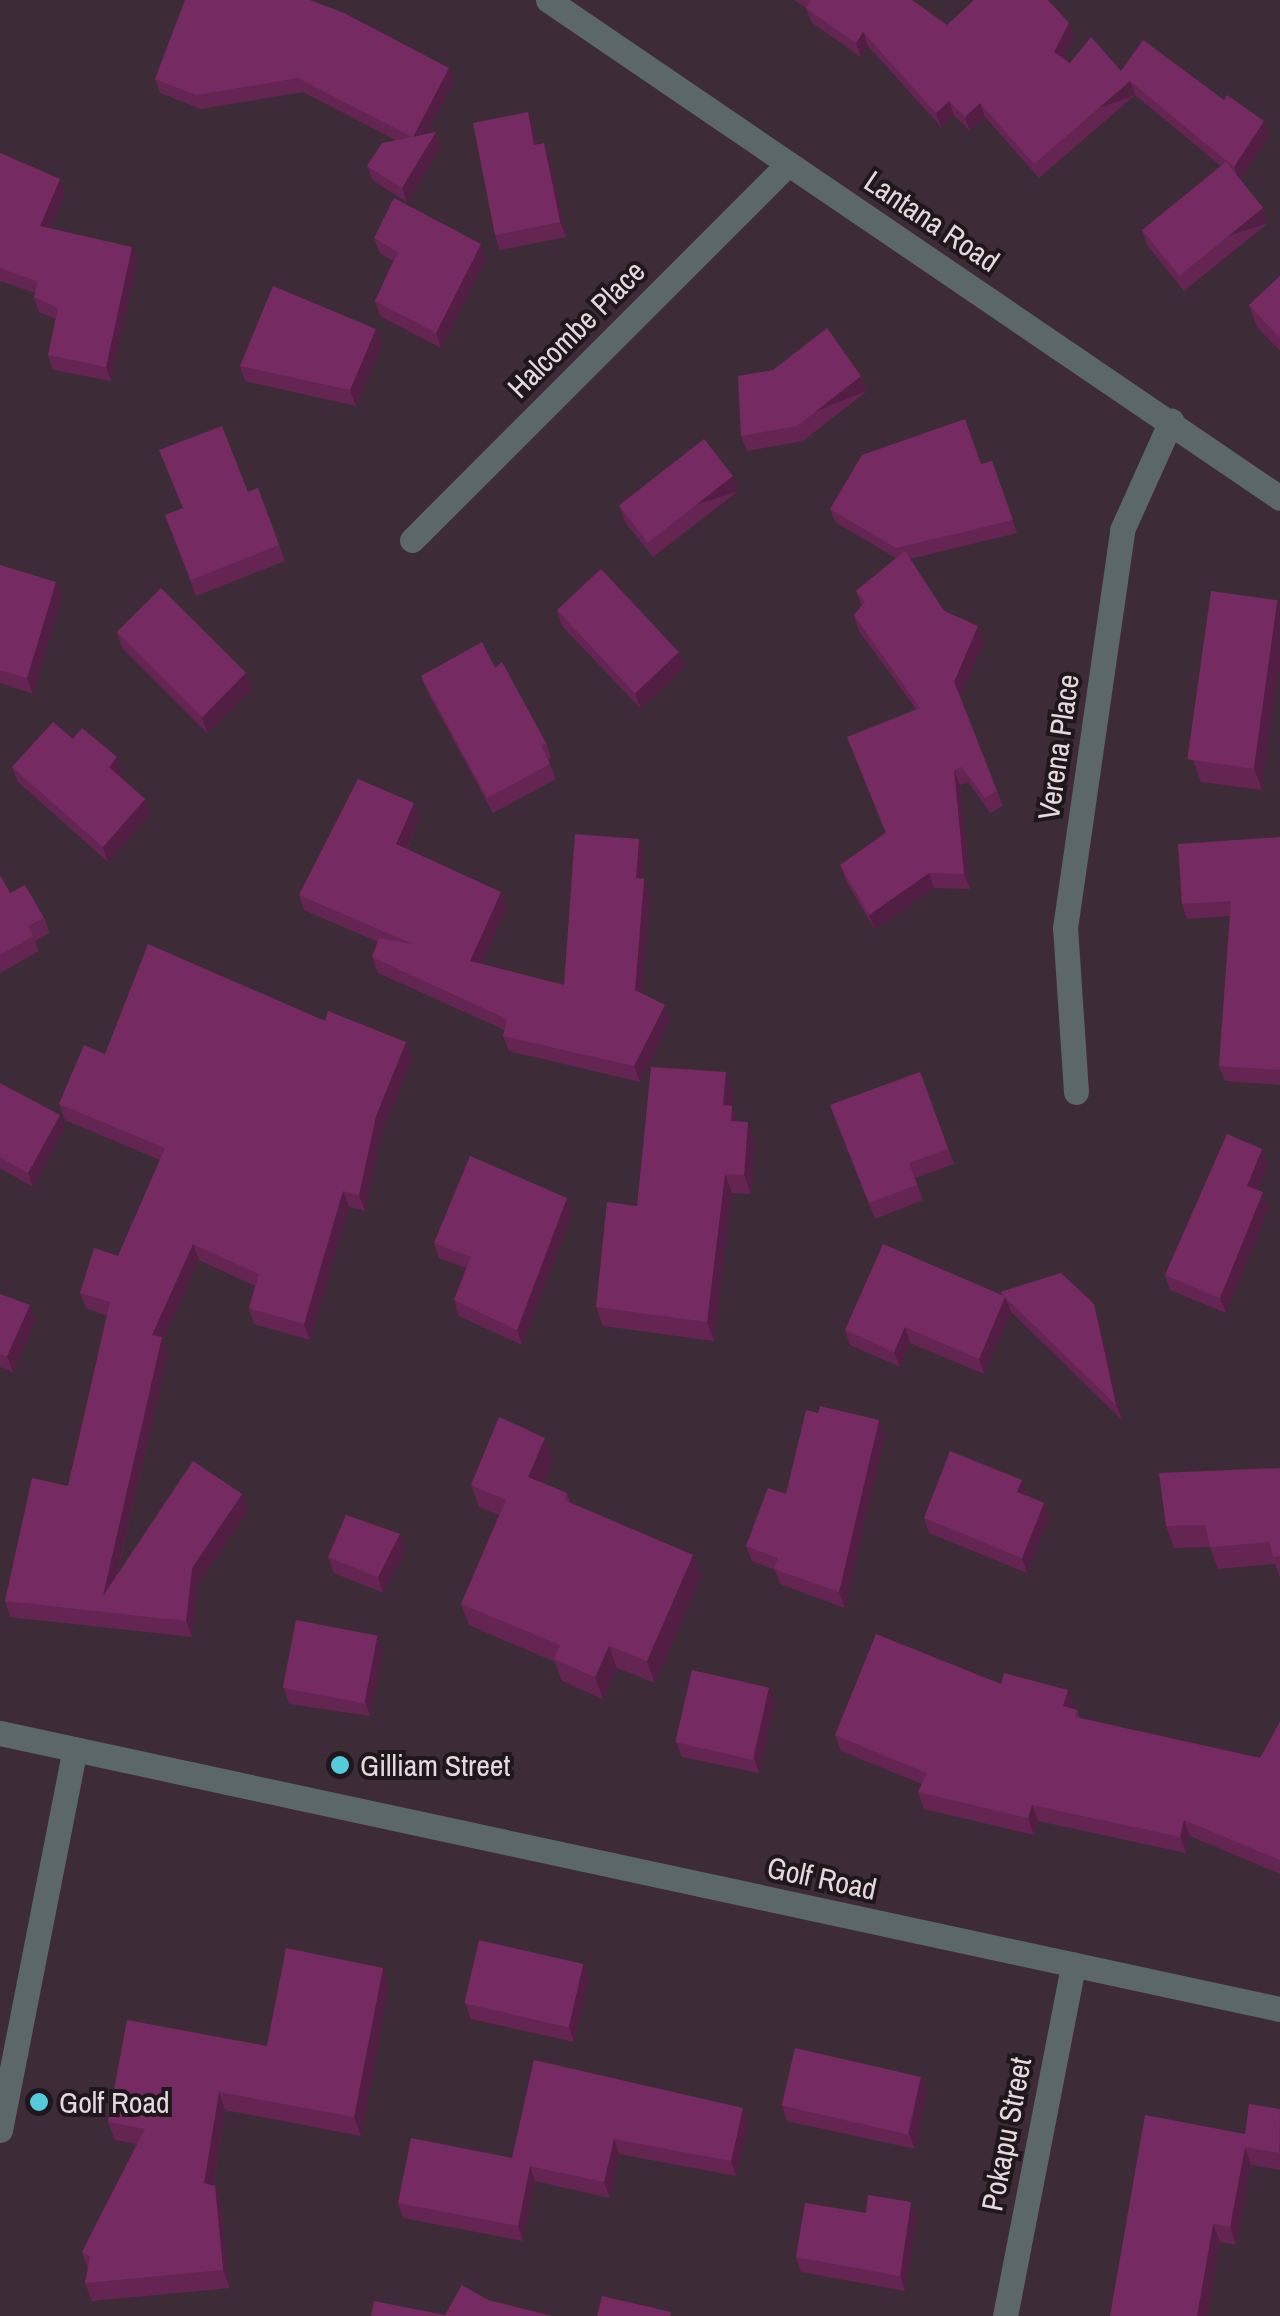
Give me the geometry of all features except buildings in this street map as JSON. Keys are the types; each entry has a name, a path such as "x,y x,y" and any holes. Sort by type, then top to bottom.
{"street":[{"name":"Lantana Road","path":"548,0 1280,498"},
{"name":"Halcombe Place","path":"412,540 787,165"},
{"name":"Verena Place","path":"1076,1092 1065,928 1122,530 1171,421"},
{"name":"Golf Road","path":"0,1733 304,1804 1280,2009"},
{"path":"0,2130 76,1749"},
{"name":"Pokapu Street","path":"1005,2316 1073,1965"}],"place":[{"name":"Gilliam Street","path":"340,1765"},
{"name":"Golf Road","path":"39,2102"}]}
